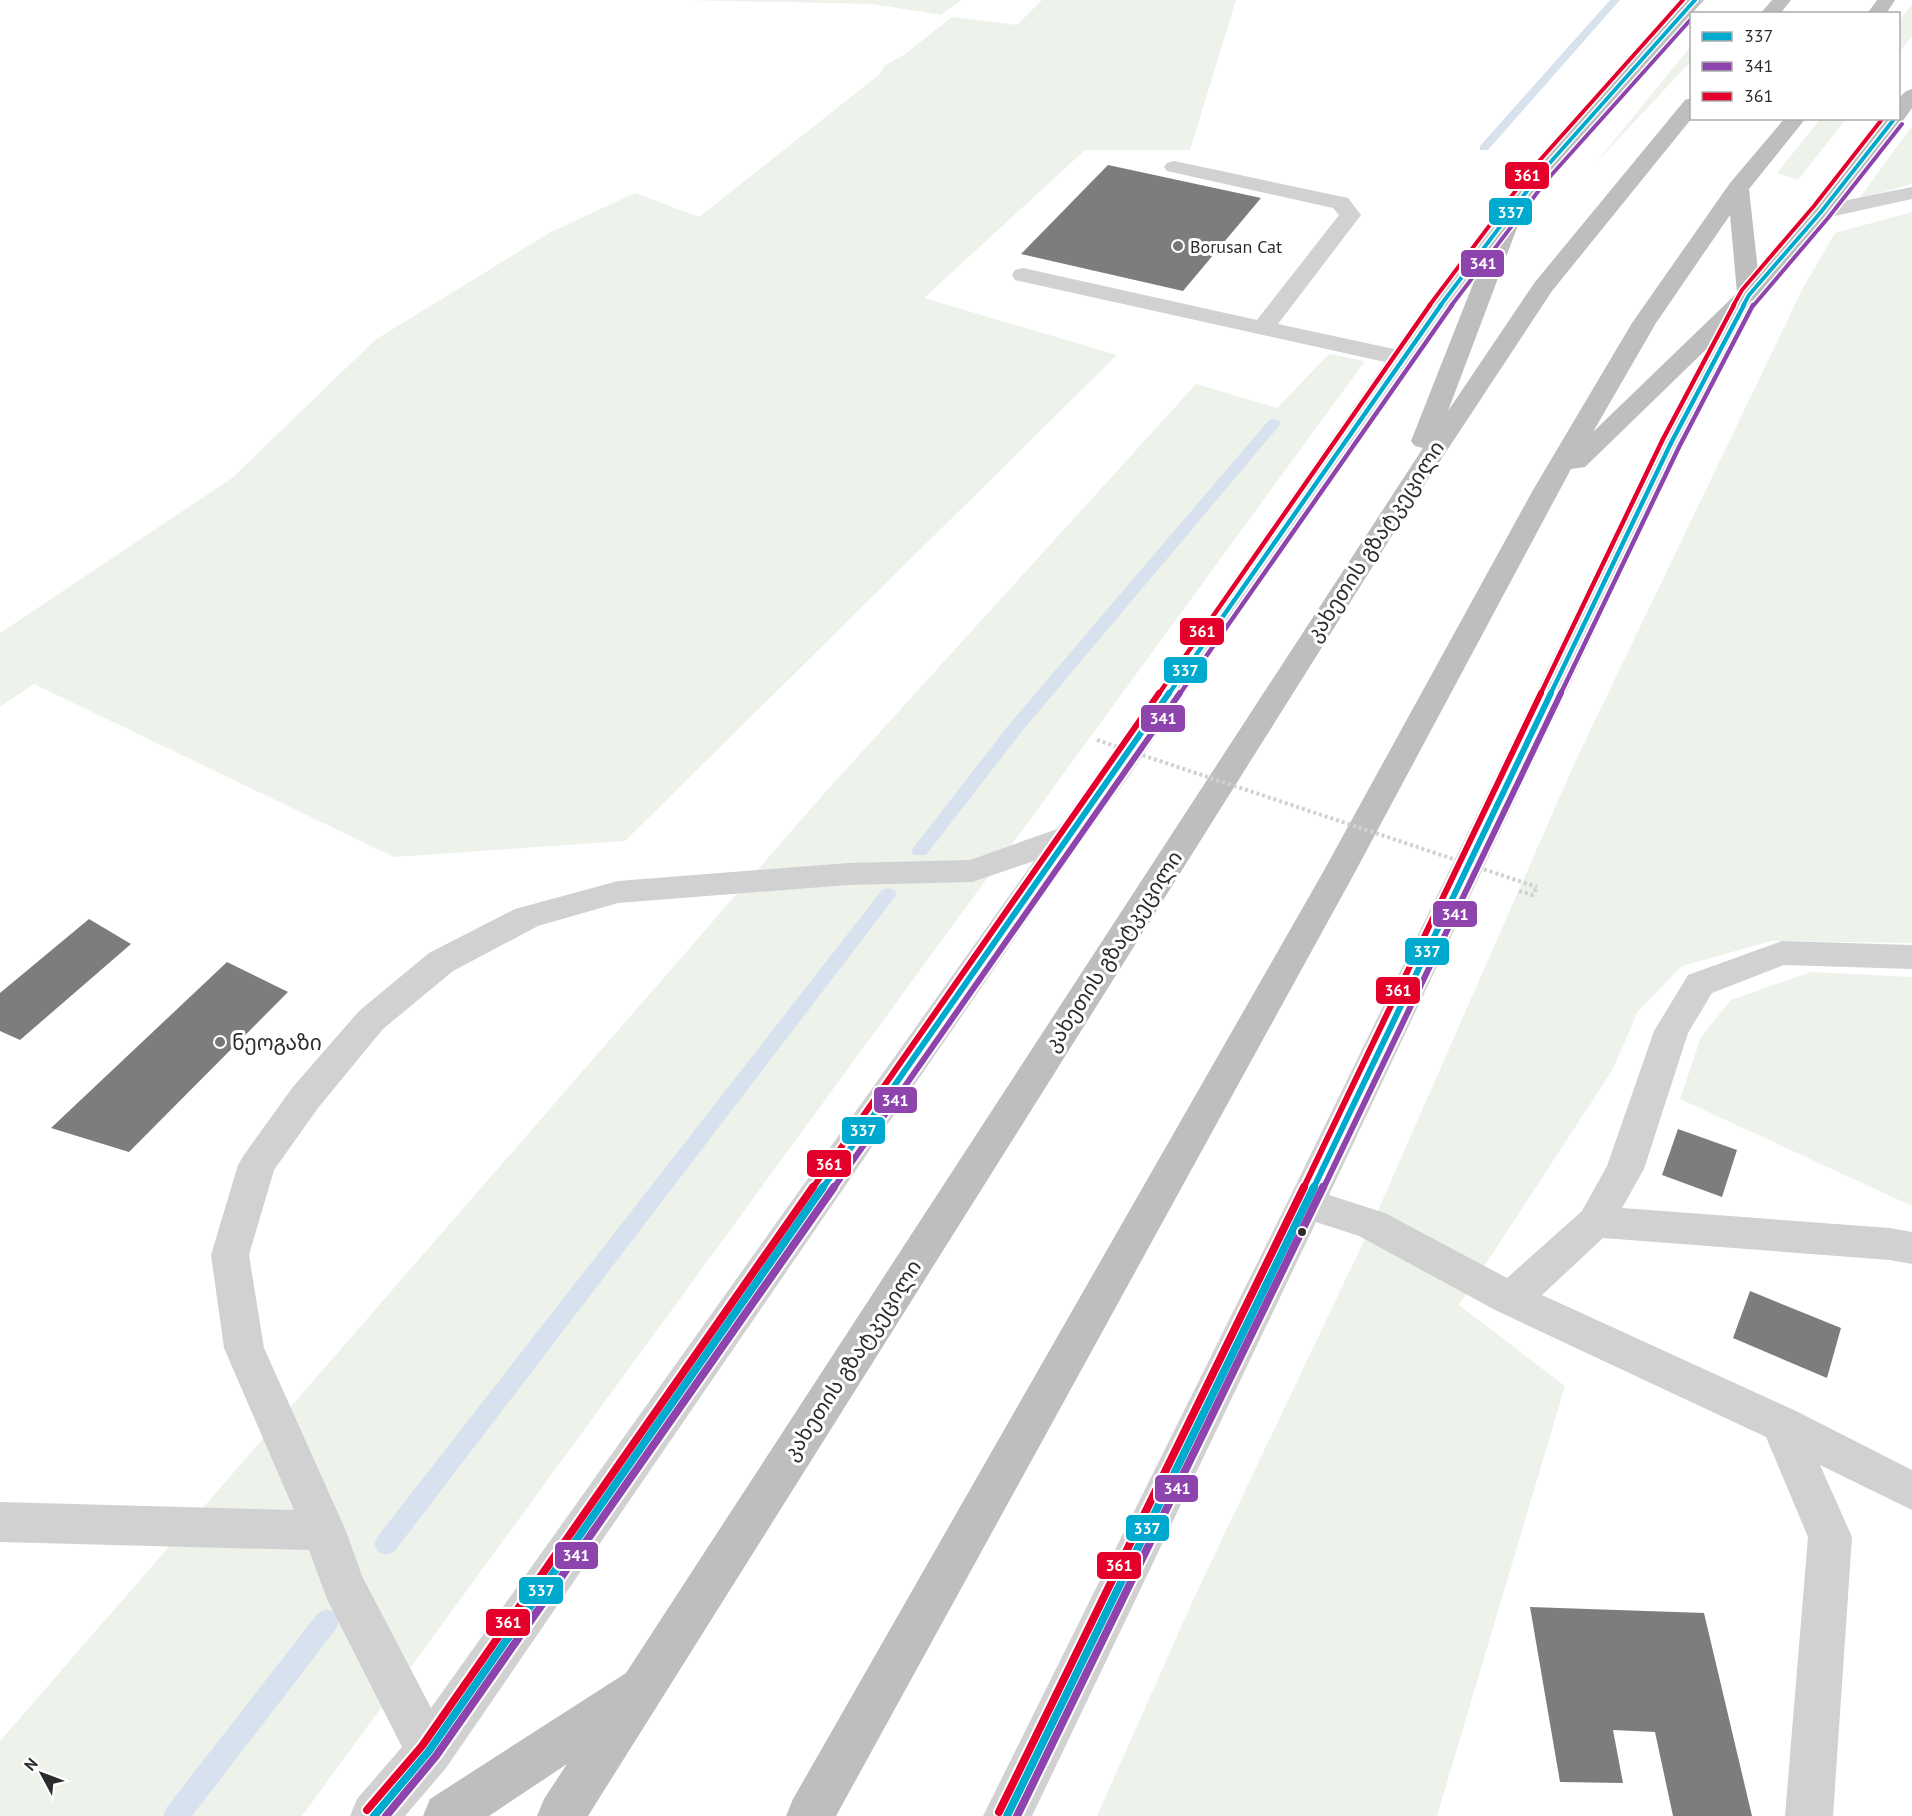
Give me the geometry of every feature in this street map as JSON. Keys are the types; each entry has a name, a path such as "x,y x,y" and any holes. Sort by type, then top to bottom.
{"highway":[{"path":"1401,499 1516,203 1546,165 1695,0"},
{"path":"1771,12 1782,0"},
{"path":"1900,112 1912,95"},
{"name":"კახეთის გზატკეცილი","path":"561,1816 1401,499 1543,287 1690,106"},
{"path":"810,1816 1338,874 1546,490 1644,323 1738,188 1794,120"},
{"path":"1546,490 1749,296 1821,212 1892,120"},
{"path":"1738,188 1749,296"},
{"path":"447,1816 645,1686"}],"street":[{"path":"1174,167 1340,202 1350,215 1263,328"},
{"path":"1821,212 1912,193"},
{"path":"374,1816 429,1751 1068,837 1118,769 1400,358 1516,203"},
{"path":"1023,275 1400,358"},
{"path":"1007,1816 1306,1203 1671,443 1749,296"},
{"path":"429,1751 344,1584 324,1531 244,1348 231,1255 257,1166 305,1098 371,1020 441,962 526,917 618,892 848,874 972,871 1068,837"},
{"path":"1511,1299 1595,1222 1625,1169 1671,1031 1700,984 1782,953 1912,957"},
{"path":"1306,1203 1372,1224 1511,1299 1780,1424 1912,1491"},
{"path":"1595,1222 1890,1244 1912,1248"},
{"path":"1780,1424 1830,1537 1809,1816"},
{"path":"0,1522 324,1531"}],"path":[{"path":"1097,740 1537,887 1533,895 1519,891"}],"shaded area":[{"path":"688,0 961,0 941,15 873,4"},
{"path":"1042,0 1236,0 1190,150 1085,150 924,298 1117,355 625,841 394,857 34,684 0,707 0,633 232,478 375,340 549,233 635,193 699,217 880,74 884,66 905,54 952,17 1017,25"},
{"path":"1912,4 1912,36 1900,52 1900,20"},
{"path":"1690,47 1690,62 1594,165"},
{"path":"1819,120 1845,120 1798,180 1777,173"},
{"path":"1912,126 1912,184 1859,199"},
{"path":"1912,212 1912,943 1771,941 1682,966 1638,1011 1613,1069 1459,1305 1565,1386 1437,1816 1097,1816 1194,1598 1372,1224 1576,760 1803,288 1835,233"},
{"path":"1329,354 1365,361 302,1816 0,1816 0,1741 821,797 1196,384 1277,408"},
{"path":"1811,972 1912,977 1912,1206 1680,1099 1701,1037 1731,1000"}],"building":[{"path":"1108,165 1261,198 1183,291 1021,254"},
{"path":"89,919 131,944 20,1040 0,1031 0,993"},
{"path":"227,962 288,992 129,1152 51,1128"},
{"path":"1678,1129 1737,1150 1722,1197 1662,1175"},
{"path":"1750,1291 1841,1328 1827,1378 1733,1338"},
{"path":"1530,1607 1704,1613 1752,1816 1673,1816 1655,1732 1613,1730 1623,1783 1560,1782"}],"waterway":[{"path":"1484,148 1615,0"},
{"path":"920,851 1017,726 1274,423"},
{"path":"386,1544 888,894"},
{"path":"176,1816 327,1621"}],"transit line":[{"name":"361","path":"367,1810 422,1746 1452,274 1532,169 1683,0"},
{"name":"337","path":"374,1816 429,1751 1459,279 1539,175 1695,0"},
{"name":"341","path":"386,1816 436,1756 1467,284 1546,181 1690,20"},
{"name":"361","path":"999,1812 1298,1199 1663,439 1742,290 1814,206 1881,120"},
{"name":"337","path":"1007,1816 1306,1203 1671,443 1749,295 1821,212 1893,120"},
{"name":"341","path":"1017,1816 1314,1207 1679,447 1756,300 1828,218 1902,124"}],"place":[{"name":"Borusan Cat","path":"1178,246"},
{"name":"ნეოგაზი","path":"220,1042"}]}
